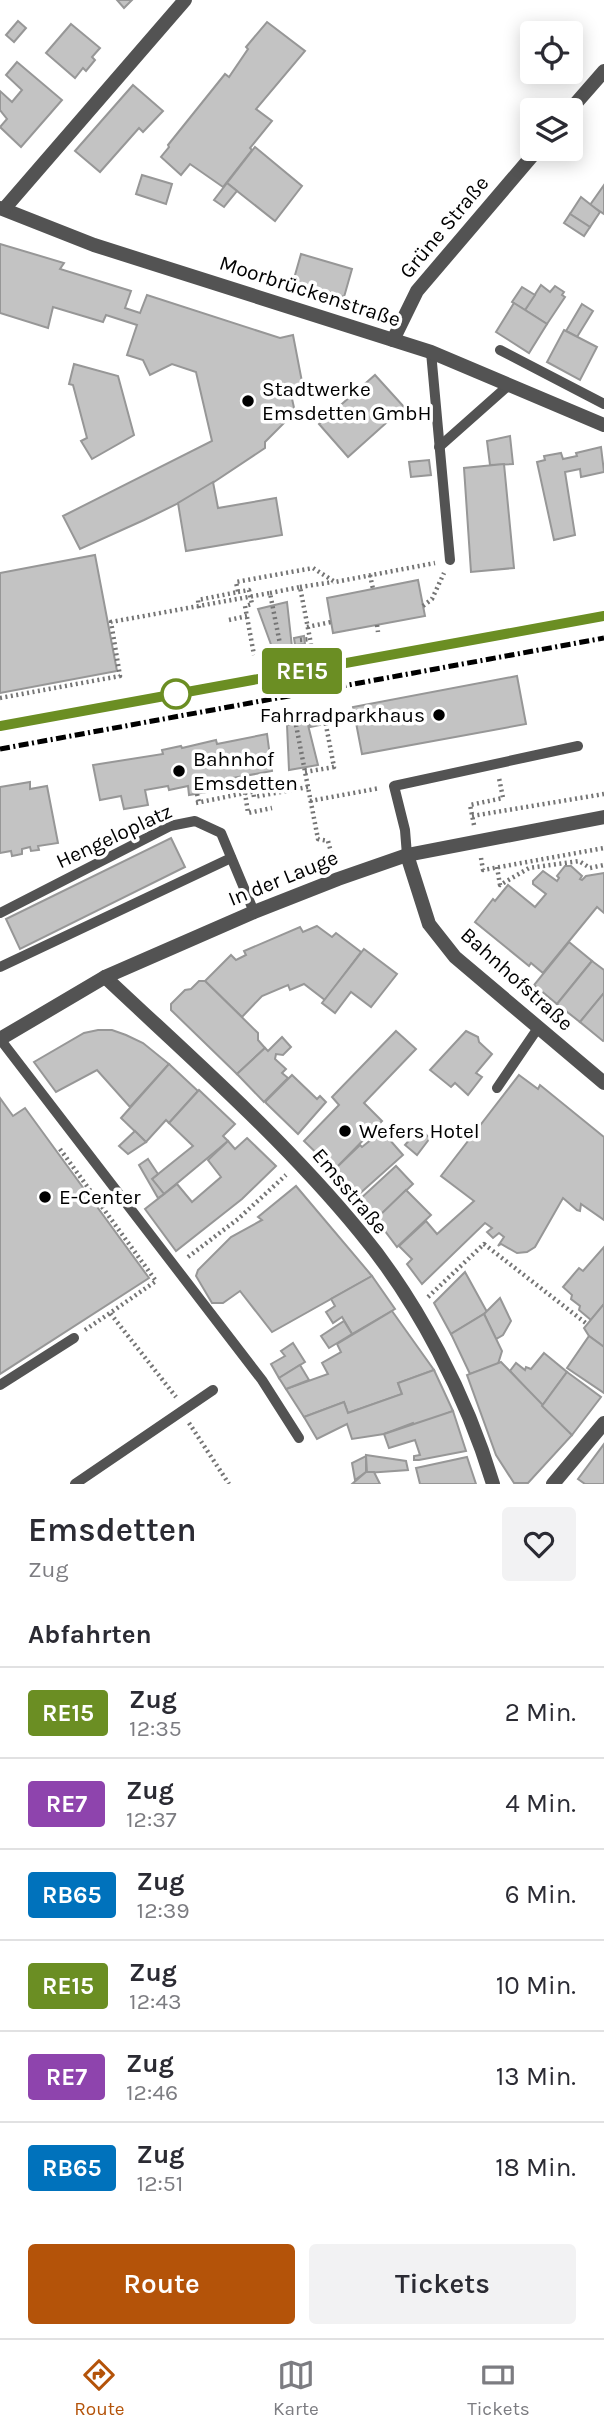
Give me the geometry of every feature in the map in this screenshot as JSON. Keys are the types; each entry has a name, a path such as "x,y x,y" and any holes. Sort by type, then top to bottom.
{"street":[{"path":"2,209 185,0"},
{"path":"580,98 604,71"},
{"name":"Grüne Straße","path":"393,340 417,291 528,161"},
{"name":"Moorbrückenstraße","path":"2,209 94,245 431,352 604,425"},
{"name":"In der Lauge","path":"0,1039 104,978 254,912 338,879 407,855 604,817"},
{"name":"Bahnhofstraße","path":"407,855 429,924 455,957 604,1083"},
{"name":"Emsstraße","path":"104,978 300,1163 362,1233 414,1310 455,1385 485,1456 493,1484"},
{"path":"553,1484 604,1423"}],"lane":[{"path":"500,350 604,404"},
{"path":"431,352 450,560"},
{"path":"439,447 510,384"},
{"path":"407,855 405,830 394,786 578,746"},
{"name":"Hengeloplatz","path":"0,913 170,826 195,821 221,833 254,912"},
{"path":"0,967 231,858"},
{"path":"497,1088 538,1028"},
{"path":"0,1039 262,1380 299,1438"},
{"path":"0,1385 74,1338"},
{"path":"75,1484 214,1390"}],"path":[{"path":"0,698 120,678 110,623 450,560"},
{"path":"423,606 432,599 450,560"},
{"path":"238,592 236,582 313,568 335,582"},
{"path":"370,575 373,589"},
{"path":"300,587 310,642 300,640"},
{"path":"199,608 198,600 249,590 252,604 245,606 254,655"},
{"path":"270,593 280,644"},
{"path":"229,620 247,616"},
{"path":"307,627 331,622"},
{"path":"377,625 379,632"},
{"path":"305,772 334,767 323,712"},
{"path":"315,722 325,720"},
{"path":"296,725 318,839 328,841 338,879"},
{"path":"310,801 394,786"},
{"path":"187,804 244,793 253,792 254,797 308,787"},
{"path":"244,793 248,813 272,808"},
{"path":"197,794 199,802"},
{"path":"503,798 470,805 472,816 604,794"},
{"path":"604,848 497,867 500,885 529,868 579,861 590,868 604,865"},
{"path":"579,861 581,852"},
{"path":"56,1143 156,1281"},
{"path":"74,1338 238,1219 300,1163"},
{"path":"414,1310 484,1244 587,1324"},
{"path":"110,1312 178,1399 182,1412 229,1484"}],"building":[{"path":"117,0 132,0 124,8"},
{"path":"18,21 26,28 14,42 6,35"},
{"path":"267,22 305,51 256,109 272,121 223,187 190,164 181,175 161,157 225,74 229,77 248,49 246,47"},
{"path":"71,24 100,48 92,57 95,60 86,71 83,68 75,78 46,53"},
{"path":"17,62 62,100 21,147 0,127 7,119 0,110 0,91 12,102 22,90 6,75"},
{"path":"133,85 163,111 143,132 139,128 100,172 75,151"},
{"path":"255,147 302,186 275,221 227,183"},
{"path":"142,175 172,184 166,204 136,194"},
{"path":"227,183 237,191 224,207 214,200"},
{"path":"604,185 604,214 590,205"},
{"path":"581,197 600,212 590,227 570,214"},
{"path":"570,214 590,227 584,236 564,223"},
{"name":"Stadtwerke Emsdetten GmbH","path":"0,244 64,263 60,269 131,291 125,308 140,313 147,295 280,338 293,335 303,387 290,390 295,412 265,442 265,448 193,496 80,549 63,516 212,441 196,372 172,364 150,375 143,360 127,355 137,325 106,315 103,322 53,307 48,328 0,313"},
{"path":"301,254 352,269 344,297 293,282"},
{"path":"541,285 550,292 555,286 564,292 562,295 565,297 547,324 525,310"},
{"path":"522,287 535,295 525,310 512,302"},
{"path":"514,303 547,324 529,353 496,332"},
{"path":"582,304 593,311 577,337 566,331"},
{"path":"564,330 597,347 580,380 547,362"},
{"path":"74,364 118,376 134,435 92,459 81,441 87,438 73,385 69,384"},
{"path":"375,375 404,407 348,457 319,424"},
{"path":"510,436 513,464 490,465 487,441"},
{"path":"601,447 604,472 581,477 580,469 565,472 575,535 554,540 537,462 545,460 544,456 561,453 563,459"},
{"path":"429,460 431,475 411,477 409,462"},
{"path":"504,464 514,568 471,572 464,468"},
{"path":"213,482 218,508 276,498 282,535 186,551 178,503"},
{"path":"95,555 117,671 0,693 0,573"},
{"path":"418,580 425,616 333,633 327,598"},
{"path":"287,602 292,647 273,650 258,609"},
{"path":"304,636 305,644 295,645 294,638"},
{"name":"Fahrradparkhaus","path":"517,676 526,724 362,754 353,707"},
{"path":"319,717 320,725 310,727 309,718"},
{"path":"307,721 318,765 289,770 287,725"},
{"name":"Bahnhof Emsdetten","path":"267,734 272,771 205,783 207,792 189,795 188,786 169,790 168,786 145,790 148,805 124,809 121,796 100,800 93,765 163,754 162,750 181,746 182,748 216,740 217,744"},
{"path":"30,782 30,789 47,786 58,843 38,846 39,850 31,851 30,847 22,849 22,854 12,856 11,851 0,853 0,787"},
{"path":"171,838 185,867 20,949 6,919"},
{"path":"565,866 571,866 582,876 582,880 586,876 604,873 604,913 597,907 543,973 531,963 529,966 475,922 508,885 535,907 546,894 533,884 533,881 543,871 557,881 557,876"},
{"path":"317,926 332,937 336,933 361,952 325,1000 304,984 290,990 288,985 262,996 242,1017 205,981 231,955 236,960 246,955 244,951 300,927 303,932"},
{"path":"569,942 592,961 557,1004 534,985"},
{"path":"364,949 397,974 371,1007 351,992 335,1013 322,1003"},
{"path":"592,961 604,970 604,993 580,1022 557,1004"},
{"path":"199,981 205,981 258,1033 258,1040 265,1048 237,1074 171,1010 171,1004"},
{"path":"604,993 604,1040 603,1041 580,1022"},
{"path":"112,1030 143,1043 169,1064 130,1107 97,1070 56,1092 34,1062 84,1033"},
{"path":"396,1031 416,1049 364,1103 382,1121 334,1170 304,1141 339,1105 332,1097"},
{"path":"466,1031 478,1037 479,1042 492,1054 476,1073 482,1077 468,1095 455,1083 451,1087 430,1070"},
{"path":"282,1037 291,1047 283,1055 276,1054 275,1059 286,1069 282,1073 288,1078 264,1102 237,1074 265,1048 268,1051"},
{"path":"169,1064 198,1091 169,1123 166,1120 146,1142 121,1118"},
{"path":"292,1075 317,1099 320,1096 326,1102 298,1134 266,1103"},
{"path":"519,1075 538,1089 540,1085 604,1137 604,1220 581,1204 580,1211 577,1210 563,1198 535,1247 527,1252 517,1253 501,1244 498,1246 504,1237 499,1233 493,1238 487,1232 492,1228 485,1223 422,1284 407,1264 412,1259 399,1246 426,1221 437,1234 474,1201 441,1176"},
{"path":"199,1090 235,1124 223,1136 228,1141 164,1194 152,1179 193,1146 169,1123"},
{"name":"E-Center","path":"0,1098 13,1116 25,1108 149,1278 0,1374"},
{"path":"419,1129 430,1138 417,1155 405,1145"},
{"path":"135,1131 146,1142 128,1154 119,1146"},
{"path":"382,1131 403,1155 357,1196 334,1170 360,1145 362,1147"},
{"path":"247,1138 276,1166 242,1199 176,1251 145,1209 177,1184 192,1202 221,1177 208,1160 228,1141 235,1149"},
{"path":"148,1159 158,1174 152,1179 164,1194 158,1198 139,1165"},
{"path":"396,1166 413,1184 376,1219 360,1199"},
{"path":"296,1186 372,1276 272,1332 240,1291 223,1303 212,1303 196,1276 198,1270 231,1237 262,1220 258,1217"},
{"path":"406,1190 431,1215 397,1247 376,1219"},
{"path":"604,1247 604,1304 591,1320 579,1310 580,1306 563,1287 579,1268 583,1271"},
{"path":"465,1272 487,1312 451,1334 434,1303"},
{"path":"372,1276 395,1309 352,1334 342,1317 333,1323 326,1312 335,1306 331,1299"},
{"path":"500,1298 511,1321 503,1335 496,1339 484,1314"},
{"path":"604,1304 604,1347 589,1336 584,1328"},
{"path":"392,1311 434,1370 398,1383 402,1394 348,1413 344,1402 304,1417 286,1389 328,1374 322,1363 341,1352 337,1344"},
{"path":"484,1314 502,1351 498,1364 470,1374 451,1334"},
{"path":"344,1321 352,1334 329,1348 321,1336"},
{"path":"589,1336 604,1347 604,1393 567,1368"},
{"path":"293,1343 305,1362 279,1378 271,1364 285,1356 281,1351"},
{"path":"544,1353 567,1372 542,1406 510,1371 516,1363 525,1370 526,1367 531,1369"},
{"path":"501,1362 572,1435 528,1483 514,1483 496,1455 467,1375"},
{"path":"300,1365 309,1380 286,1389 279,1378"},
{"path":"434,1370 453,1411 415,1426 413,1423 384,1434 352,1439 347,1424 317,1439 304,1417 344,1402 348,1413 402,1394 398,1383"},
{"path":"567,1372 601,1397 572,1435 542,1406"},
{"path":"453,1411 466,1451 414,1460 414,1456 420,1455 415,1440 389,1448 384,1434"},
{"path":"604,1444 604,1484 585,1484 578,1479"},
{"path":"366,1455 406,1461 408,1470 367,1473"},
{"path":"366,1456 366,1472 355,1480 352,1463"},
{"path":"467,1457 476,1484 420,1484 416,1468"},
{"path":"366,1472 374,1472 380,1484 352,1484"}],"railway":[{"path":"0,726 604,616"},
{"path":"0,749 604,638"}],"train":[{"name":"RE15","path":"0,726 604,616"}],"place":[{"name":"Stadtwerke Emsdetten GmbH","path":"248,401"},
{"name":"Fahrradparkhaus","path":"439,715"},
{"name":"Bahnhof Emsdetten","path":"179,771"},
{"name":"Wefers Hotel","path":"345,1131"},
{"name":"E-Center","path":"45,1197"}]}
